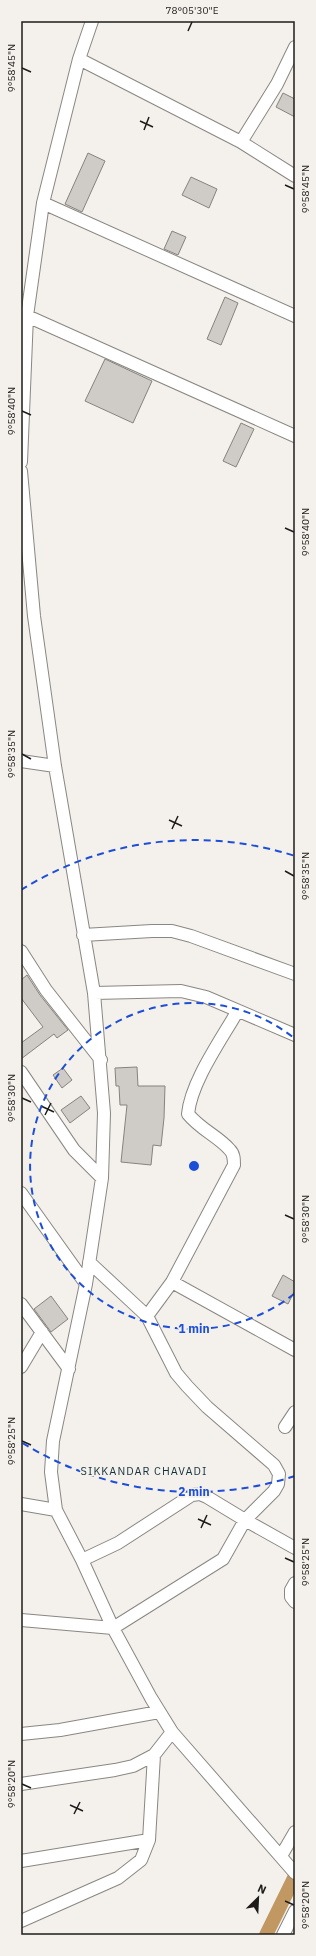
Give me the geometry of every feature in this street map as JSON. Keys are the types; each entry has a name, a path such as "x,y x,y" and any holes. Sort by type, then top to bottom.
{"street":[{"path":"21,462 22,402 27,316 43,203 79,59 92,21"},
{"path":"241,142 277,84 295,47"},
{"path":"79,59 241,142 295,176"},
{"path":"43,203 295,316"},
{"path":"27,316 295,436"},
{"path":"21,471 26,599 94,992 104,1113 102,1178 86,1284 53,1441 51,1472 56,1510 82,1560 113,1628 159,1712 172,1732 295,1873"},
{"path":"21,761 55,766"},
{"path":"83,935 172,931 191,936 295,974"},
{"path":"21,952 46,990 100,1060"},
{"path":"94,992 181,991 206,997 237,1012 295,1035"},
{"path":"147,1316 172,1282 234,1165 234,1157 231,1150 197,1125 188,1114 189,1100 196,1085 237,1012"},
{"path":"21,1072 74,1150 102,1178"},
{"path":"21,1193 86,1284"},
{"path":"21,1620 113,1628 223,1559 245,1520 274,1491 278,1484 279,1474 274,1465 207,1407 187,1386 176,1372 147,1316 89,1262"},
{"path":"172,1282 295,1350"},
{"path":"21,1304 69,1369"},
{"path":"21,1367 42,1332"},
{"path":"285,1428 295,1412"},
{"path":"82,1560 118,1544 192,1495 200,1494 207,1496 245,1520 295,1548"},
{"path":"21,1504 56,1510"},
{"path":"295,1583 291,1590 291,1597 295,1602"},
{"path":"21,1734 60,1730 159,1712"},
{"path":"21,1784 133,1766 154,1755 172,1732"},
{"path":"21,1921 118,1878 141,1860 149,1840 154,1755"},
{"path":"281,1857 295,1832"},
{"path":"21,1861 149,1840"},
{"path":"283,1935 295,1911"}],"building":[{"path":"283,93 295,99 295,117 276,107"},
{"path":"88,153 105,161 82,212 65,204"},
{"path":"191,177 217,189 209,208 182,195"},
{"path":"172,231 186,237 178,255 164,249"},
{"path":"225,297 238,303 221,345 207,339"},
{"path":"105,359 152,381 133,423 85,401"},
{"path":"241,423 254,429 236,467 223,461"},
{"path":"27,975 40,995 68,1030 57,1038 54,1034 21,1059 21,1043 43,1027 21,998 21,980"},
{"path":"137,1067 138,1086 165,1086 161,1146 153,1145 151,1165 121,1162 127,1105 120,1105 119,1086 116,1086 115,1068"},
{"path":"63,1068 72,1080 62,1088 53,1075"},
{"path":"81,1096 90,1108 70,1123 61,1110"},
{"path":"283,1275 295,1282 295,1290 288,1304 272,1296"},
{"path":"51,1296 68,1319 51,1332 34,1309"}],"waterway":[{"path":"266,1935 295,1876"}],"district":[{"name":"SIKKANDAR CHAVADI","path":"144,1471"}]}
